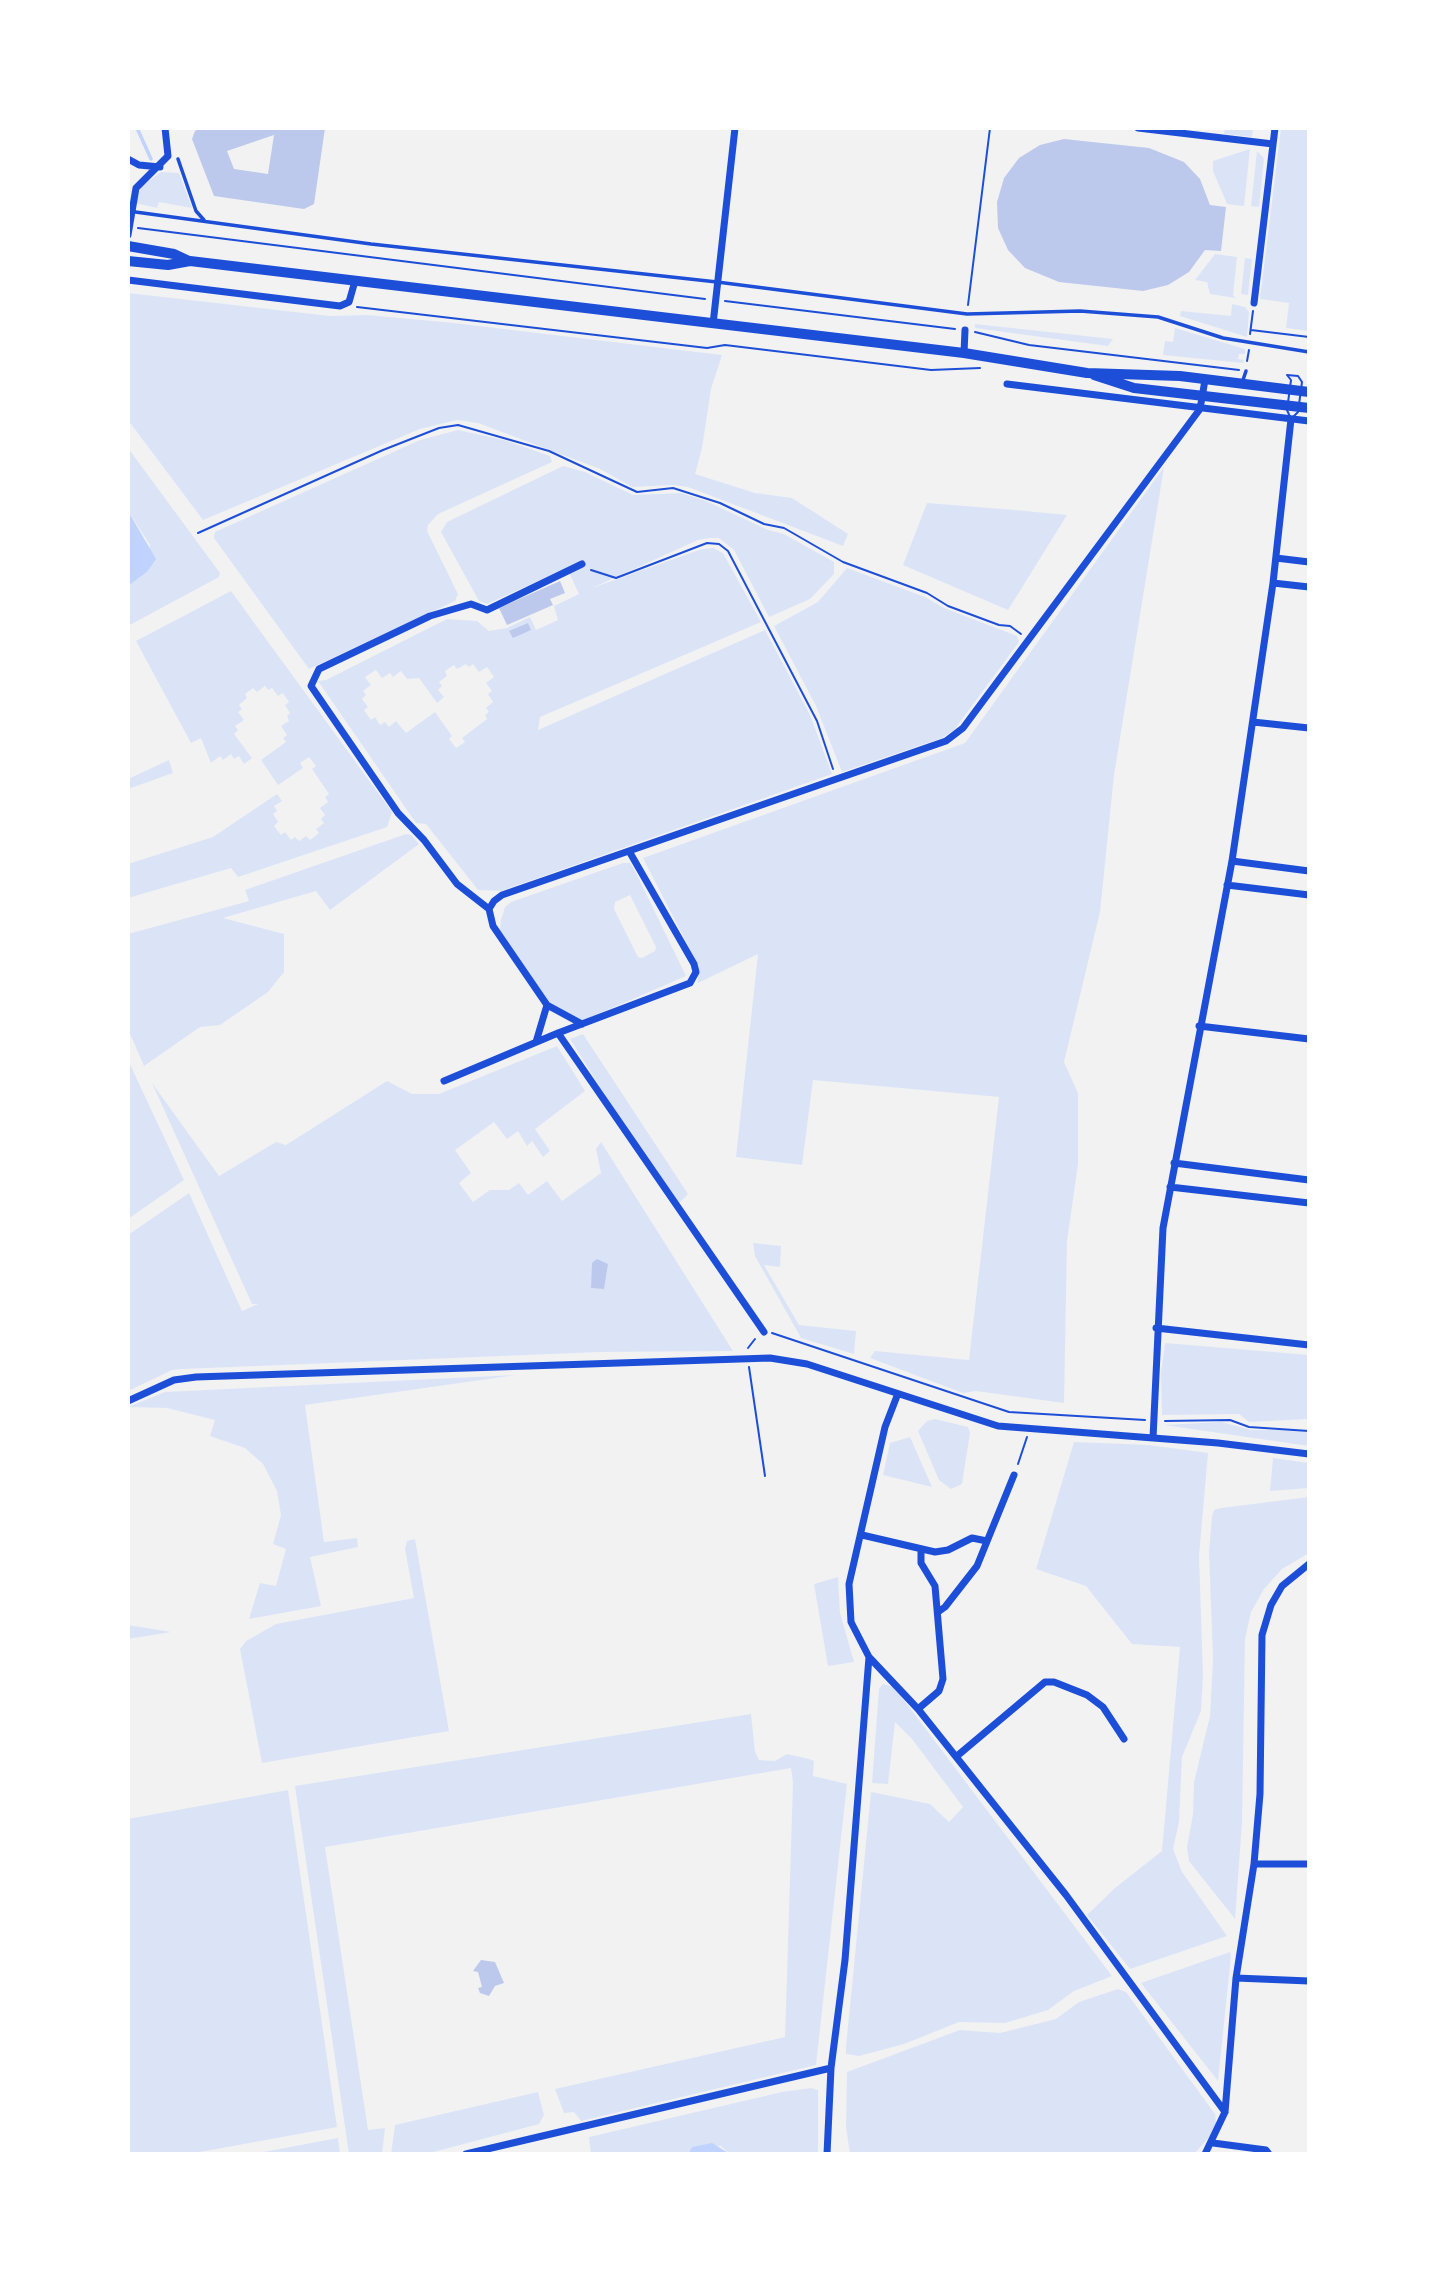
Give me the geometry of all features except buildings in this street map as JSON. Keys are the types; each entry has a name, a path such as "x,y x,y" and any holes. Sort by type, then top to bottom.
{"main road":[{"path":"128,246 174,254 190,261 964,353 1087,373 1134,388 1309,408"},
{"path":"128,261 168,265 190,261"},
{"path":"1087,373 1133,372 1309,392"}],"street":[{"path":"128,234 129,211 136,188 160,167 169,154 165,128"},
{"path":"713,324 735,128"},
{"path":"1138,128 1273,144"},
{"path":"1254,303 1275,128"},
{"path":"128,159 139,165 160,167"},
{"path":"128,280 340,306 349,302 355,281"},
{"path":"964,353 965,330"},
{"path":"489,909 502,895 946,741 963,728 1200,409 1205,380"},
{"path":"1007,384 1309,421"},
{"path":"1153,1438 1163,1228 1232,861 1254,722 1291,418"},
{"path":"1276,558 1309,562"},
{"path":"582,564 487,610 471,604 430,616 319,669 311,687 398,813 424,840 457,884 489,909 493,926 547,1005 582,1024"},
{"path":"1273,583 1309,587"},
{"path":"1254,722 1309,729"},
{"path":"444,1081 558,1033 690,983 695,972 694,964 629,851"},
{"path":"1232,861 1309,871"},
{"path":"1227,885 1309,895"},
{"path":"536,1042 547,1005"},
{"path":"1199,1026 1309,1039"},
{"path":"558,1033 764,1332"},
{"path":"1174,1163 1309,1180"},
{"path":"1170,1187 1309,1203"},
{"path":"1157,1328 1309,1345"},
{"path":"128,1401 174,1380 196,1377 747,1358 786,1359 977,1420 1027,1430 1153,1438 1309,1454"},
{"path":"897,1396 885,1427 849,1584 848,1609 856,1635 869,1657 957,1755 1083,1916 1225,2112"},
{"path":"938,1612 945,1607 977,1566 1014,1475"},
{"path":"862,1535 921,1550 942,1552 972,1538 987,1541"},
{"path":"918,1709 943,1686 934,1581 921,1563 921,1550"},
{"path":"1205,2154 1213,2143 1225,2112 1236,1979 1254,1864 1260,1794 1262,1634 1271,1605 1282,1586 1309,1564"},
{"path":"827,2154 831,2068 845,1960 869,1657"},
{"path":"957,1755 1045,1682 1054,1682 1087,1695 1103,1707 1124,1739"},
{"path":"1254,1864 1309,1864"},
{"path":"1236,1979 1309,1981"},
{"path":"466,2154 831,2068"},
{"path":"1213,2143 1266,2150 1269,2154"}],"lane":[{"path":"178,159 196,211 205,222"},
{"path":"129,211 967,314 1080,311 1158,317 1239,342 1309,352"},
{"path":"1241,385 1246,370"}],"path":[{"path":"967,314 990,128"},
{"path":"151,228 965,330 1029,345 1246,370"},
{"path":"340,306 707,348 725,345 931,370 983,368"},
{"path":"1251,330 1309,337"},
{"path":"198,533 383,450 432,430 458,425 549,451 637,492 673,488 720,503 764,524 783,528 843,562 928,593 948,606 999,625 1010,626 1029,640"},
{"path":"582,564 592,571 616,578 707,543 719,544 728,551 817,721 836,779"},
{"path":"765,1476 747,1358 749,1346 764,1332 1009,1412 1153,1421 1230,1420 1249,1427 1309,1431"},
{"path":"1014,1475 1026,1447 1028,1415"}],"shaded area":[{"path":"1225,128 1253,128 1252,137 1224,134"},
{"path":"1281,128 1309,128 1309,331 1286,328 1289,303 1260,299"},
{"path":"1250,149 1244,206 1227,204 1213,171 1213,161"},
{"path":"1257,151 1264,158 1259,207 1251,206"},
{"path":"161,172 179,173 192,208 159,202 157,208 135,203 141,187"},
{"path":"1215,254 1237,257 1233,295 1236,298 1210,294 1207,282 1195,280"},
{"path":"1245,258 1252,259 1248,295 1241,294"},
{"path":"128,293 330,316 367,315 454,323 722,355 711,389 695,474 755,493 792,498 848,534 843,546 688,487 632,487 600,469 478,423 457,420 420,429 203,520 128,420"},
{"path":"1232,304 1245,307 1249,312 1247,337 1180,316 1181,311 1231,316"},
{"path":"975,324 1113,339 1108,346 975,328"},
{"path":"1175,328 1245,349 1245,354 1239,354 1238,359 1244,360 1243,363 1163,355 1165,341 1173,342"},
{"path":"458,430 504,440 550,456 552,462 438,514 428,525 427,531 458,594 455,601 309,669 214,538 215,532 420,440"},
{"path":"128,448 220,573 219,577 128,626 128,586 147,572 150,545 128,511"},
{"path":"563,466 585,472 633,495 681,493 706,501 768,530 784,534 834,562 834,574 810,599 769,617 734,550 719,538 698,540 592,588 702,549 713,548 723,553 761,622 540,717 538,730 765,630 810,715 832,774 501,891 478,890 426,824 416,823 318,681 326,680 447,619 477,621 489,631 507,628 530,617 536,630 558,620 554,606 579,594 567,568 487,604 479,601 441,532 447,522","holes":["466,664 469,667 473,664 479,672 487,667 494,677 486,683 492,691 488,694 493,702 486,708 489,712 485,715 487,719 462,738 465,742 456,748 449,739 452,736 435,712 406,733 396,721 389,727 385,722 380,725 375,717 371,720 364,710 368,707 362,699 366,695 363,691 371,685 365,677 376,670 382,678 390,673 393,677 401,671 407,679 419,678 437,703 444,697 438,690 442,686 439,682 447,676 445,671 454,665 457,669"]},
{"path":"1164,467 1114,775 1100,912 1064,1062 1078,1093 1078,1164 1067,1241 1064,1403 976,1391 963,1393 870,1358 875,1351 969,1360 999,1097 813,1080 802,1165 736,1157 758,954 698,983 698,965 643,858 965,743"},
{"path":"927,503 1067,515 1008,610 903,565"},
{"path":"847,568 1017,636 1019,642 954,730 942,738 842,772 816,706 774,626 818,602"},
{"path":"231,591 392,812 387,827 238,877 231,868 128,898 128,864 213,837 277,794 282,801 274,806 277,811 273,814 278,822 274,826 281,835 285,832 291,840 295,837 299,841 306,836 310,840 319,833 316,829 324,823 321,819 325,815 320,808 328,802 325,797 329,794 312,769 316,766 309,757 300,763 303,768 278,785 261,760 286,742 283,738 287,735 281,726 289,721 287,716 290,713 285,705 289,702 283,693 278,696 272,688 268,690 265,686 257,692 253,688 245,694 247,698 239,705 242,709 238,712 244,720 235,726 238,730 234,734 252,758 244,764 239,756 234,759 231,754 223,760 220,756 211,763 201,738 191,743 136,641"},
{"path":"169,760 173,773 128,789 128,779"},
{"path":"406,834 411,835 419,844 330,910 316,891 223,918 284,934 284,972 268,992 220,1025 200,1027 144,1066 128,1029 128,934 249,901 245,890"},
{"path":"623,863 630,863 686,976 582,1021 548,1002 500,930 505,907 511,902","holes":["630,895 656,947 655,951 642,958 638,957 614,909 615,902"]},
{"path":"583,1034 688,1194 675,1207 570,1039"},
{"path":"557,1046 585,1091 535,1129 550,1151 543,1157 532,1141 527,1146 518,1131 507,1139 494,1122 455,1150 471,1173 459,1183 473,1202 490,1190 509,1190 519,1183 528,1195 547,1181 562,1201 601,1173 596,1149 601,1142 733,1351 600,1352 183,1369 172,1370 128,1391 128,1235 189,1193 242,1311 258,1304 252,1304 152,1083 219,1176 276,1142 286,1145 387,1081 412,1094 439,1094"},
{"path":"128,1060 184,1180 128,1219"},
{"path":"753,1243 781,1246 780,1267 764,1265 799,1325 856,1331 854,1354 801,1338 755,1256"},
{"path":"1165,1343 1309,1355 1309,1419 1249,1422 1239,1414 1162,1415 1161,1372"},
{"path":"516,1375 305,1405 324,1542 357,1538 358,1547 310,1557 321,1606 249,1619 260,1583 276,1586 286,1549 273,1544 281,1515 277,1491 263,1464 245,1448 210,1436 215,1420 167,1408 128,1407 165,1392"},
{"path":"935,1419 968,1427 970,1433 962,1484 951,1489 939,1480 918,1431 927,1421"},
{"path":"1221,1422 1252,1430 1309,1430 1309,1446 1164,1425"},
{"path":"910,1437 932,1487 883,1475 890,1443"},
{"path":"1074,1442 1149,1445 1208,1453 1199,1556 1203,1675 1201,1711 1182,1757 1179,1822 1173,1849 1182,1872 1227,1936 1130,1969 1087,1915 1115,1888 1162,1851 1180,1647 1132,1644 1086,1586 1036,1569"},
{"path":"1273,1458 1309,1463 1309,1488 1270,1491"},
{"path":"1309,1497 1309,1553 1282,1569 1264,1589 1251,1612 1245,1639 1242,1823 1235,1919 1189,1861 1187,1847 1193,1814 1194,1782 1210,1716 1213,1660 1209,1552 1212,1516 1214,1510 1221,1508"},
{"path":"415,1539 449,1731 262,1763 240,1649 246,1641 276,1624 414,1598 405,1549 407,1541"},
{"path":"838,1577 840,1613 854,1662 828,1666 814,1584"},
{"path":"128,1625 171,1632 128,1639"},
{"path":"883,1684 894,1687 1112,1976 1074,1991 1048,2010 1005,2023 959,2022 904,2044 859,2056 846,2054 846,2047 871,1792 930,1804 949,1822 963,1807 912,1739 895,1722 888,1784 872,1783 879,1689"},
{"path":"751,1714 755,1752 759,1760 775,1761 787,1754 809,1759 814,1761 813,1776 847,1784 816,2065 581,2121 574,2112 564,2113 555,2089 785,2037 793,1782 791,1768 325,1847 368,2130 385,2128 382,2154 349,2154 295,1786"},
{"path":"288,1790 337,2127 189,2154 128,2154 128,1819"},
{"path":"1230,1952 1231,1956 1218,2081 1141,1983"},
{"path":"1118,1989 1126,1992 1215,2114 1216,2123 1210,2136 1194,2154 850,2154 846,2127 847,2072 960,2030 1000,2033 1056,2019 1079,2002"},
{"path":"811,2088 818,2090 818,2154 730,2154 721,2146 692,2147 688,2154 591,2154 589,2137 782,2092"},
{"path":"538,2092 544,2115 539,2124 426,2154 391,2154 395,2125"},
{"path":"338,2138 340,2154 253,2154"}],"water":[{"path":"128,511 156,559 147,572 128,586"},
{"path":"712,2143 730,2154 688,2154 692,2147"}],"waterway":[{"path":"137,128 151,159"}]}
